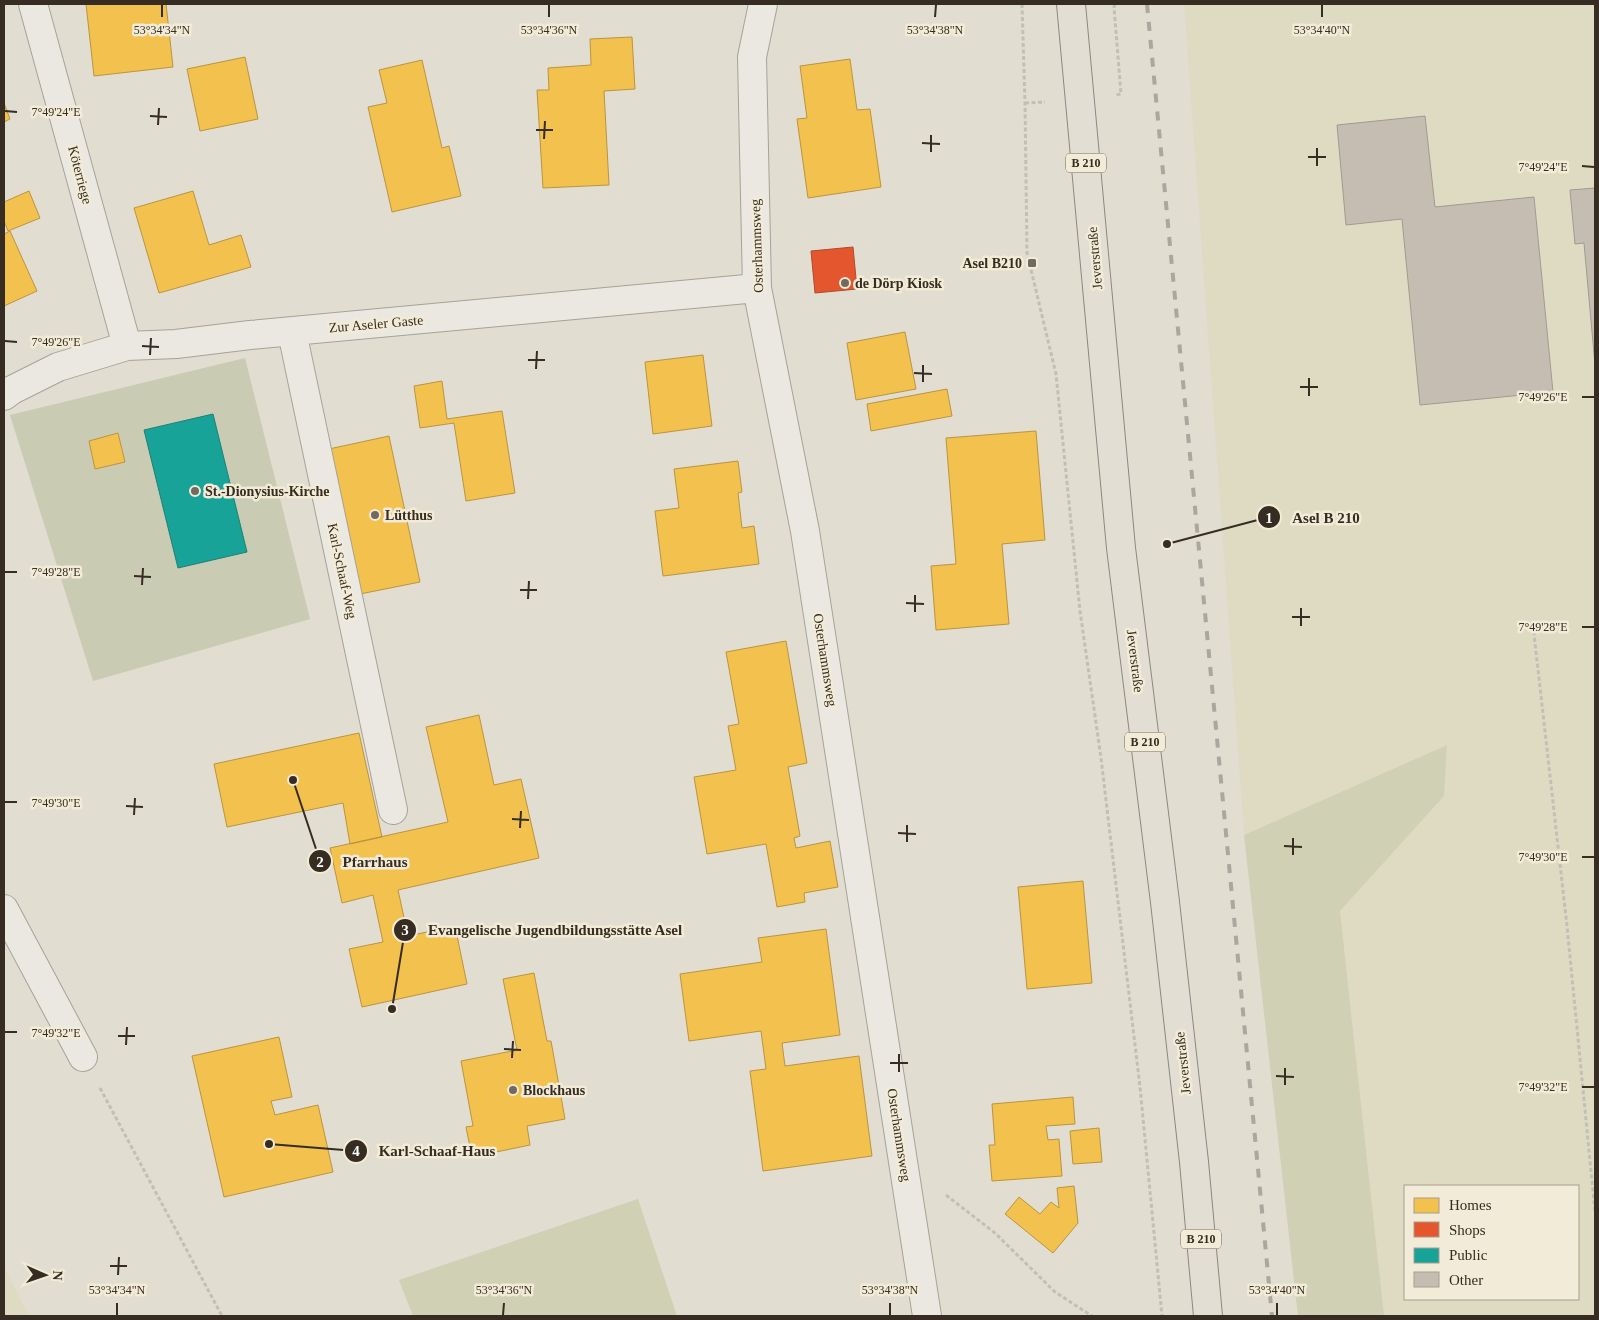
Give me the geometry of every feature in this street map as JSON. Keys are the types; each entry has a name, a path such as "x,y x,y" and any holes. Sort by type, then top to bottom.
{"main road":[{"name":"Jeverstraße","path":"1071,4 1121,548 1166,912 1193,1153 1208,1316"}],"street":[{"name":"Köterriege","path":"33,4 127,346"},
{"name":"Osterhammsweg","path":"763,4 752,57 757,288 805,531 927,1316"},
{"name":"Zur Aseler Gaste","path":"4,396 12,390 58,367 127,346 176,344 757,288"},
{"name":"Karl-Schaaf-Weg","path":"292,332 393,810"},
{"path":"4,909 83,1057"}],"path":[{"path":"1022,4 1026,103 1026,252 1056,374 1080,611 1101,758 1140,1087 1162,1316"},
{"path":"1534,625 1568,926 1595,1212"},
{"path":"83,1057 222,1316"},
{"path":"904,1166 933,1185 995,1233 1055,1292 1092,1316"}],"shaded area":[{"path":"1184,4 1595,4 1595,1316 1384,1316 1340,911 1444,796 1447,745 1244,835"},
{"path":"4,1267 29,1316 4,1316"}],"green space":[{"path":"245,358 310,619 93,681 10,415"},
{"path":"1447,745 1444,796 1340,911 1384,1316 1298,1316 1244,835"},
{"path":"638,1199 677,1316 413,1316 399,1280"}],"building: Homes":[{"path":"86,4 166,4 173,67 94,76"},
{"path":"632,37 635,89 604,91 609,185 543,188 537,90 549,90 548,68 591,65 590,39"},
{"path":"245,57 258,119 200,131 187,69"},
{"path":"850,59 857,110 870,109 881,187 808,198 797,119 807,118 800,66"},
{"path":"422,60 442,148 449,146 461,196 392,212 368,107 387,103 379,70"},
{"path":"4,103 10,119 4,122"},
{"path":"29,191 40,218 8,231 4,221 4,202"},
{"path":"193,191 209,245 241,235 251,267 159,293 134,208"},
{"path":"10,231 37,291 4,306 4,234"},
{"path":"905,332 916,389 856,400 847,343"},
{"path":"703,355 712,426 653,434 645,362"},
{"path":"442,381 447,419 502,411 515,493 466,501 454,423 420,428 414,386"},
{"path":"947,389 952,416 871,431 867,404"},
{"path":"1036,431 1045,540 1002,544 1009,624 936,630 931,566 956,564 946,438"},
{"path":"118,433 125,462 95,469 89,441"},
{"name":"Lütthus","path":"389,436 420,582 360,594 329,449"},
{"path":"738,461 742,492 738,493 742,528 754,526 759,564 663,576 655,511 679,508 674,469"},
{"path":"786,641 807,763 788,767 800,836 794,838 796,848 830,841 838,887 804,893 805,902 777,907 766,844 707,854 694,777 736,770 728,726 739,724 726,652"},
{"path":"479,715 494,785 521,779 539,858 398,890 408,936 455,926 467,984 362,1007 349,949 383,942 373,895 342,903 330,848 448,822 426,727"},
{"path":"359,733 382,837 350,844 343,803 227,827 214,764"},
{"path":"1083,881 1092,983 1027,989 1018,887"},
{"path":"826,929 840,1035 782,1043 785,1066 859,1056 872,1156 763,1171 750,1071 766,1069 761,1031 689,1041 680,974 762,962 758,938"},
{"name":"Blockhaus","path":"534,973 547,1041 551,1041 565,1119 527,1126 530,1145 472,1157 466,1127 473,1126 461,1061 517,1050 503,979"},
{"path":"279,1037 292,1097 271,1101 275,1115 318,1105 333,1172 224,1197 192,1056"},
{"path":"1073,1097 1075,1124 1046,1126 1048,1140 1059,1139 1062,1176 992,1181 989,1145 995,1145 992,1104"},
{"path":"1099,1128 1102,1162 1073,1164 1070,1131"},
{"path":"1074,1186 1078,1223 1053,1253 1005,1214 1019,1197 1040,1214 1051,1202 1059,1208 1057,1188"}],"building: Shops":[{"path":"853,247 857,289 815,293 811,251"}],"building: Public":[{"name":"St.-Dionysius-Kirche","path":"213,414 247,552 178,568 144,430"}],"building: Other":[{"path":"1425,116 1435,207 1534,197 1553,392 1420,405 1402,219 1346,225 1337,125"},
{"path":"1595,188 1595,365 1584,243 1575,244 1570,190"}],"railway":[{"path":"1147,4 1272,1316"}],"place":[{"name":"Asel B210","path":"1032,263"},
{"name":"de Dörp Kiosk","path":"845,283"},
{"name":"St.-Dionysius-Kirche","path":"195,491"},
{"name":"Lütthus","path":"375,515"},
{"name":"Asel B 210","path":"1167,544"},
{"name":"Pfarrhaus","path":"293,780"},
{"name":"Evangelische Jugendbildungsstätte Asel","path":"392,1009"},
{"name":"Blockhaus","path":"513,1090"},
{"name":"Karl-Schaaf-Haus","path":"269,1144"}]}
